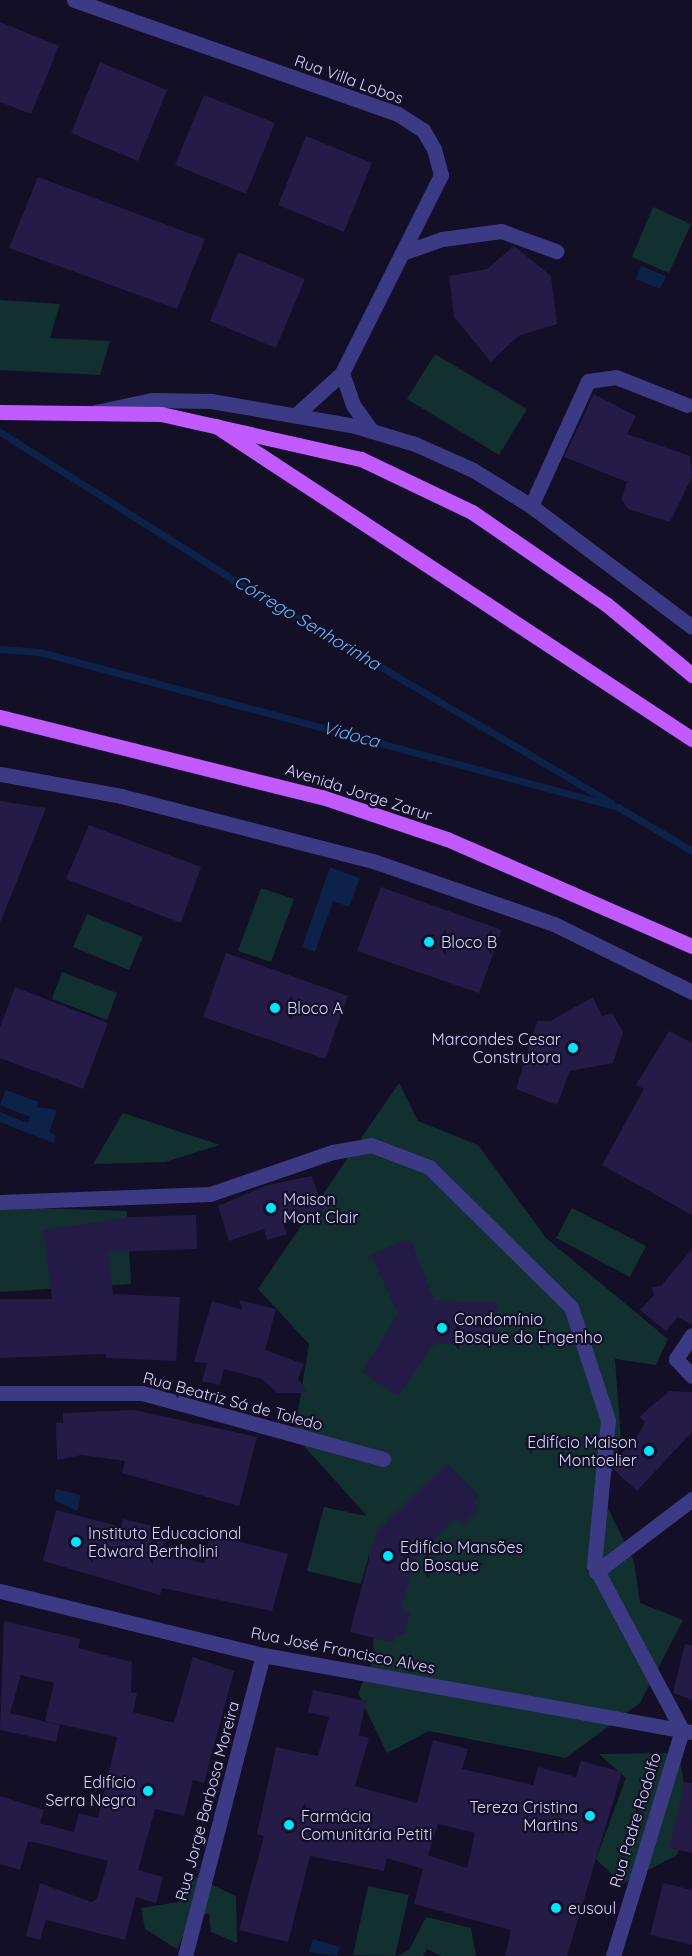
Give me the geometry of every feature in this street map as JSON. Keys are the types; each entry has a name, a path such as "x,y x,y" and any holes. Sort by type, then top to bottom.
{"main road":[{"path":"0,412 76,412 207,420 318,445 400,474 472,512 606,604 692,675"},
{"path":"207,420 692,739"},
{"name":"Avenida Jorge Zarur","path":"0,717 322,797 447,839 692,946"}],"street":[{"name":"Rua Villa Lobos","path":"74,0 398,114 423,130 441,175 342,373"},
{"path":"402,253 453,237 501,231 556,251"},
{"path":"297,414 342,373 353,405 371,430"},
{"path":"531,506 588,381 616,377 687,405"},
{"path":"94,413 118,404 178,399 297,414 371,430 447,457 531,506 692,627"},
{"path":"0,774 121,796 376,862 554,924 692,993"},
{"path":"0,1202 210,1194 333,1152 371,1145 429,1167 571,1306 608,1420 598,1495 596,1572 687,1731"},
{"path":"692,1335 676,1359 692,1376"},
{"name":"Rua Beatriz Sá de Toledo","path":"0,1393 142,1393 383,1459"},
{"path":"596,1572 692,1499"},
{"name":"Rua José Francisco Alves","path":"0,1591 263,1655 687,1731"},
{"name":"Rua Jorge Barbosa Moreira","path":"185,1956 263,1655"},
{"name":"Rua Padre Rodolfo","path":"613,1956 687,1731"}],"green space":[{"path":"653,207 691,224 669,273 632,257"},
{"path":"0,300 60,304 50,338 110,341 100,375 0,370"},
{"path":"435,354 527,409 499,455 407,399"},
{"path":"261,888 294,899 271,962 238,951"},
{"path":"87,914 143,937 129,970 73,947"},
{"path":"62,972 117,993 107,1020 52,999"},
{"path":"399,1083 418,1121 478,1145 546,1238 668,1339 656,1365 615,1359 621,1439 604,1500 634,1561 640,1603 683,1620 640,1703 566,1758 429,1731 387,1753 358,1693 374,1658 369,1555 361,1584 307,1571 324,1507 367,1516 294,1435 309,1344 258,1289"},
{"path":"123,1113 220,1145 165,1162 93,1164"},
{"path":"0,1207 127,1211 131,1284 0,1292"},
{"path":"572,1208 646,1246 630,1277 556,1238"},
{"path":"666,1753 680,1759 689,1815 677,1855 622,1884 596,1859 626,1778 599,1754"},
{"path":"193,1876 236,1896 237,1943 211,1932 209,1914 193,1915 177,1949 145,1929 141,1908 178,1902"},
{"path":"368,1886 409,1895 395,1956 353,1955"},
{"path":"426,1917 471,1928 476,1956 441,1956 427,1949 423,1956 398,1956 409,1950"}],"water":[{"path":"641,266 666,276 660,289 636,279"},
{"path":"330,867 360,878 349,907 333,901 315,952 302,947"},
{"path":"6,1090 38,1102 37,1107 57,1110 49,1132 56,1136 53,1143 0,1122 0,1112 28,1123 30,1117 0,1105"},
{"path":"56,1489 81,1495 77,1511 54,1500"},
{"path":"313,1939 340,1947 337,1956 309,1952"}],"building":[{"path":"0,22 59,46 31,114 0,102"},
{"path":"100,62 167,90 138,161 71,133"},
{"path":"204,95 275,123 246,194 175,165"},
{"path":"306,136 372,163 344,232 278,205"},
{"path":"38,177 205,239 177,309 9,248"},
{"path":"514,246 551,276 557,324 518,336 491,362 454,317 449,276 487,269"},
{"path":"238,252 305,279 276,348 210,321"},
{"path":"594,394 636,416 627,434 690,456 692,477 670,522 628,509 621,499 627,482 564,457"},
{"path":"0,801 46,808 1,921 0,921"},
{"path":"89,825 201,867 181,923 66,879"},
{"name":"Bloco B","path":"381,887 502,930 479,993 357,951"},
{"name":"Bloco A","path":"226,953 348,996 325,1059 203,1017"},
{"path":"15,987 108,1023 83,1089 0,1058 0,1027"},
{"name":"Marcondes Cesar Construtora","path":"593,997 602,1016 612,1013 623,1032 613,1063 570,1071 557,1105 516,1089 537,1021 550,1021"},
{"path":"669,1031 692,1043 692,1215 602,1165 644,1089 636,1085"},
{"name":"Maison Mont Clair","path":"312,1176 324,1211 283,1224 287,1234 267,1240 264,1229 229,1241 218,1206 267,1185"},
{"path":"196,1215 197,1249 108,1252 113,1294 180,1297 176,1361 106,1358 106,1354 0,1358 0,1299 52,1299 43,1230 131,1217"},
{"name":"Condomínio Bosque do Engenho","path":"410,1238 434,1300 497,1302 495,1345 435,1343 398,1396 362,1372 398,1314 371,1255"},
{"path":"692,1249 692,1325 678,1317 666,1331 640,1310 654,1295 652,1287 661,1286"},
{"path":"239,1300 276,1309 265,1350 304,1364 298,1379 307,1393 277,1393 262,1379 224,1369 220,1385 202,1381 207,1363 194,1362 212,1301 243,1310"},
{"name":"Edifício Maison Montoelier","path":"669,1391 692,1392 692,1432 637,1491 613,1469 614,1462 637,1437 645,1422 639,1417"},
{"path":"134,1410 257,1437 239,1506 122,1473 125,1461 82,1455 57,1460 56,1423 63,1423 63,1413"},
{"name":"Edifício Mansões do Bosque","path":"447,1463 479,1496 473,1502 479,1509 463,1525 456,1517 415,1559 401,1610 410,1613 404,1635 396,1633 394,1643 350,1632 376,1532"},
{"path":"56,1510 121,1527 123,1519 168,1530 162,1553 204,1563 210,1534 288,1554 272,1611 162,1588 160,1595 43,1561"},
{"path":"4,1621 81,1639 78,1648 132,1662 131,1692 137,1693 133,1712 174,1723 193,1657 234,1671 204,1783 193,1780 184,1816 155,1809 138,1870 163,1877 156,1903 136,1897 125,1940 46,1920 40,1940 26,1936 40,1883 91,1902 97,1899 108,1861 28,1842 20,1870 0,1864 0,1796 44,1810 40,1823 74,1832 79,1813 98,1818 117,1737 45,1721 54,1683 21,1675 10,1713 60,1725 56,1742 0,1730"},
{"path":"685,1644 692,1645 692,1700 673,1693"},
{"path":"313,1690 366,1701 359,1735 369,1738 355,1786 417,1803 433,1740 468,1749 462,1769 533,1785 538,1767 576,1777 581,1761 622,1772 567,1956 505,1956 511,1930 414,1904 423,1869 387,1858 384,1871 310,1856 288,1942 239,1930 264,1836 257,1834 276,1747 318,1756 329,1717 308,1712","holes":["438,1824 475,1833 467,1868 428,1855"]},
{"path":"685,1782 692,1783 692,1853 669,1848"},
{"path":"663,1883 692,1890 692,1945 650,1935"}],"waterway":[{"name":"Córrego Senhorinha","path":"0,432 245,587 611,803"},
{"name":"Vidoca","path":"0,649 40,652 618,807 692,851"}],"place":[{"name":"Bloco B","path":"429,942"},
{"name":"Bloco A","path":"275,1008"},
{"name":"Marcondes Cesar Construtora","path":"573,1048"},
{"name":"Maison Mont Clair","path":"271,1208"},
{"name":"Condomínio Bosque do Engenho","path":"442,1328"},
{"name":"Edifício Maison Montoelier","path":"649,1451"},
{"name":"Instituto Educacional Edward Bertholini","path":"76,1542"},
{"name":"Edifício Mansões do Bosque","path":"388,1556"},
{"name":"Edifício Serra Negra","path":"148,1791"},
{"name":"Tereza Cristina Martins","path":"590,1816"},
{"name":"Farmácia Comunitária Petiti","path":"289,1825"},
{"name":"eusoul","path":"556,1908"}]}
